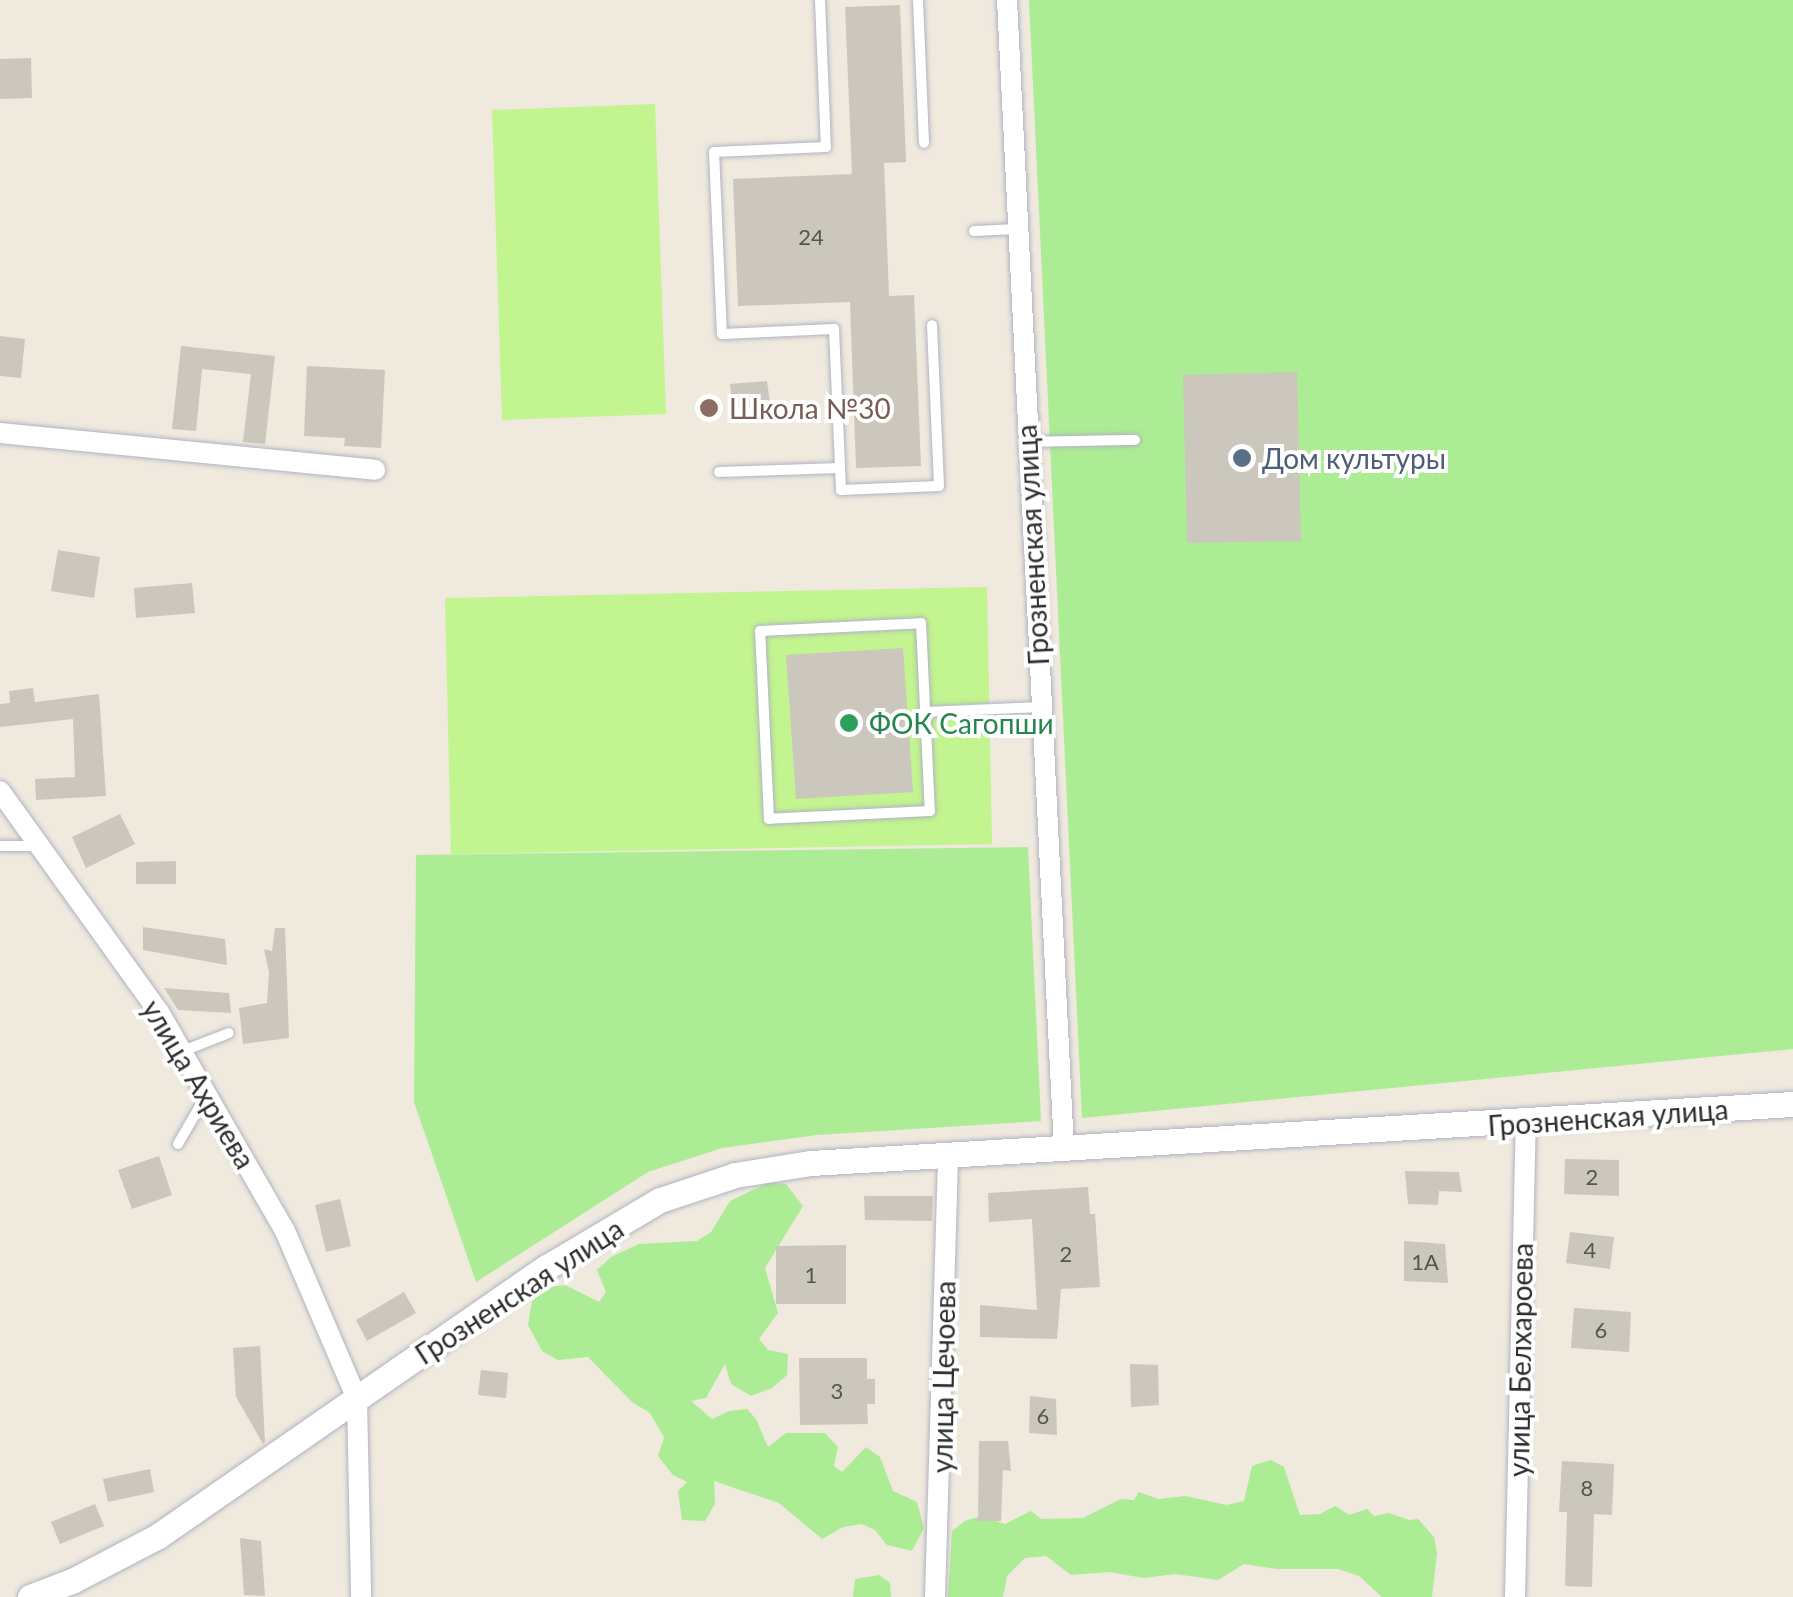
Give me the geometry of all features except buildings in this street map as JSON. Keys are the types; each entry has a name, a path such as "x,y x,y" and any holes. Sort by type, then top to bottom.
{"street":[{"name":"Грозненская улица","path":"1007,0 1064,1150"},
{"path":"0,433 376,470"},
{"name":"улица Ахриева","path":"0,791 159,1012 284,1230 356,1399"},
{"name":"Грозненская улица","path":"30,1597 72,1581 158,1536 547,1267 660,1200 735,1175 811,1163 1793,1104"},
{"name":"улица Белхароева","path":"1514,1597 1526,1123"},
{"name":"улица Цечоева","path":"935,1597 948,1157"},
{"path":"356,1399 360,1597"}],"lane":[{"path":"820,0 826,147 714,152 722,334 834,329 841,490 939,486 932,325"},
{"path":"918,0 924,143"},
{"path":"974,231 1019,230"},
{"path":"1026,442 1134,440"},
{"path":"719,472 840,468"},
{"path":"921,622 925,712 930,811 769,819 760,630 921,622"},
{"path":"925,712 1040,708"},
{"path":"0,846 39,846"},
{"path":"182,1052 229,1033"},
{"path":"178,1144 207,1094"}],"green space":[{"path":"1029,0 1793,0 1793,1049 1082,1118"},
{"path":"655,104 666,414 502,420 492,110"},
{"path":"987,587 992,844 451,854 445,598"},
{"path":"1028,847 1041,1121 817,1135 722,1148 648,1172 476,1282 414,1102 416,855"},
{"path":"770,1182 786,1184 803,1206 765,1268 778,1313 759,1339 768,1350 788,1354 787,1375 772,1388 751,1396 731,1384 725,1364 706,1398 691,1401 712,1419 729,1411 747,1409 756,1419 768,1447 786,1433 825,1433 838,1447 834,1466 842,1472 866,1447 880,1457 893,1491 917,1502 924,1528 912,1551 887,1545 875,1530 862,1524 843,1527 822,1539 779,1503 714,1481 715,1504 705,1521 682,1520 678,1491 687,1482 673,1475 658,1456 664,1437 650,1413 632,1402 588,1357 558,1360 542,1351 528,1325 532,1301 549,1287 565,1285 599,1302 606,1292 597,1270 611,1257 639,1244 697,1241 711,1232 730,1201"},
{"path":"1271,1460 1284,1467 1300,1515 1320,1514 1335,1506 1349,1515 1367,1509 1374,1516 1389,1513 1418,1519 1434,1537 1437,1553 1432,1597 1382,1597 1359,1576 1338,1569 1277,1569 1244,1564 1218,1580 1175,1574 1144,1578 1109,1572 1071,1575 1046,1556 1025,1558 1007,1576 1003,1597 948,1597 952,1531 965,1521 981,1516 1005,1524 1031,1511 1041,1519 1083,1518 1121,1499 1134,1500 1139,1492 1159,1499 1185,1496 1227,1505 1244,1501 1252,1466"},
{"path":"879,1575 890,1583 891,1597 853,1597 855,1579"}],"place":[{"name":"Школа №30","path":"709,408"},
{"name":"Дом культуры","path":"1242,458"},
{"name":"ФОК Сагопши","path":"849,723"}]}
